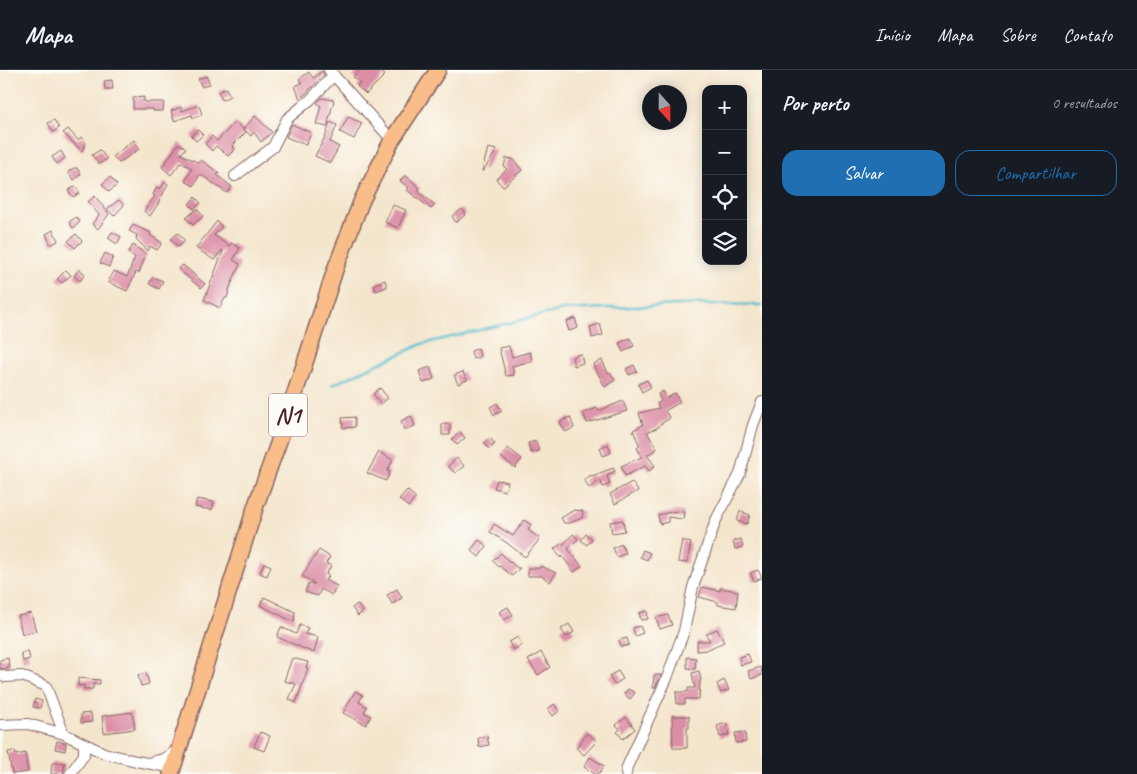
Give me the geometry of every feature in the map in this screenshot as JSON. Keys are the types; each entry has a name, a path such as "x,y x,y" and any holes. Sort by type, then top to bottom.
{"highway":[{"name":"N1","path":"172,771 256,505 284,427 336,267 362,200 392,140 438,70"}],"street":[{"path":"235,176 273,147 287,119 310,100 332,73 392,140"},
{"path":"626,774 627,767 667,678 684,630 693,588 713,528 740,474 753,425 762,402"},
{"path":"0,676 22,676 46,686 64,734"},
{"path":"0,725 28,724 64,734 104,753 172,771"},
{"path":"70,774 84,755 84,745"},
{"path":"136,761 154,762 179,749"}],"building":[{"path":"359,70 379,70 385,75 366,94 357,86 360,82 353,77"},
{"path":"322,71 324,75 300,99 295,86 302,83 299,79 309,72 313,78"},
{"path":"206,76 210,84 202,87 198,79"},
{"path":"112,80 113,89 105,89 104,81"},
{"path":"226,88 230,96 222,100 218,92"},
{"path":"144,97 144,102 164,102 163,111 133,109 133,98"},
{"path":"322,98 334,100 327,127 316,124 321,106 317,103"},
{"path":"199,105 202,115 193,118 192,115 174,121 171,111 181,107 182,111"},
{"path":"255,116 272,132 261,142 254,132 251,136 243,129"},
{"path":"348,117 362,123 354,139 340,132"},
{"path":"54,120 59,128 53,132 48,123"},
{"path":"235,122 246,132 232,146 235,149 228,156 216,146 212,151 205,144 212,136 217,141"},
{"path":"330,122 337,125 330,142 339,147 330,163 315,156 326,135"},
{"path":"292,124 311,133 306,145 286,137"},
{"path":"68,129 78,140 81,137 86,143 82,151 63,133"},
{"path":"198,130 203,135 196,141 191,136"},
{"path":"134,140 139,149 119,163 113,156"},
{"path":"179,143 186,148 181,154 199,163 201,160 219,173 217,175 232,187 227,193 200,174 194,186 185,181 192,169 181,162 171,175 162,167"},
{"path":"488,148 497,150 482,171"},
{"path":"100,150 107,159 99,164 92,155"},
{"path":"61,151 65,158 57,164 52,157"},
{"path":"506,158 513,159 522,170 503,187 496,179 507,169 504,167"},
{"path":"77,168 81,174 74,180 68,172"},
{"path":"405,175 420,188 418,191 435,205 431,209 407,190 409,188 400,181"},
{"path":"110,177 117,185 109,192 102,184"},
{"path":"165,182 168,184 150,216 144,211 155,196 153,195 157,187 160,189"},
{"path":"75,186 80,193 73,197 68,191"},
{"path":"95,196 109,214 98,229 92,224 99,215 88,202"},
{"path":"195,197 201,203 194,209 189,204"},
{"path":"119,200 124,205 114,216 107,209"},
{"path":"393,205 406,210 398,228 385,222"},
{"path":"197,209 203,216 193,225 186,218"},
{"path":"462,209 466,214 456,223 452,216"},
{"path":"76,217 80,222 73,228 69,222"},
{"path":"217,221 222,227 214,235 229,246 231,243 240,248 233,260 240,264 227,298 225,298 220,308 204,300 223,251 214,260 196,248"},
{"path":"133,225 151,233 150,235 162,243 157,250 150,246 148,251 136,239 137,235 129,231"},
{"path":"53,230 58,241 51,245 46,234"},
{"path":"112,232 121,237 117,244 108,238"},
{"path":"178,233 185,241 178,247 171,239"},
{"path":"76,234 82,241 75,248 68,241"},
{"path":"133,245 146,254 139,273 136,272 127,291 108,282 114,271 127,277 135,257 128,253"},
{"path":"105,253 113,257 109,267 100,263"},
{"path":"183,265 205,284 201,288 178,269"},
{"path":"79,269 85,274 80,281 74,276"},
{"path":"66,270 71,275 62,283 57,279"},
{"path":"153,277 163,281 159,289 149,284"},
{"path":"385,280 387,287 376,291 374,284"},
{"path":"575,318 578,328 569,331 566,322"},
{"path":"600,324 603,335 592,338 590,327"},
{"path":"630,338 634,346 623,352 619,343"},
{"path":"509,346 512,357 530,352 532,361 512,366 514,375 506,376 499,348"},
{"path":"478,348 480,357 473,359 471,351"},
{"path":"581,354 583,363 574,366 572,357"},
{"path":"602,360 608,373 610,372 615,380 605,387 593,364"},
{"path":"634,365 637,372 629,375 626,369"},
{"path":"430,367 434,379 423,383 419,371"},
{"path":"463,372 467,380 458,384 454,375"},
{"path":"647,380 651,387 642,392 638,384"},
{"path":"380,388 388,398 381,404 373,394"},
{"path":"663,391 667,398 675,393 680,402 665,411 670,418 659,425 659,427 647,432 657,449 647,455 655,466 649,471 645,466 625,476 621,466 642,457 637,448 640,446 633,430 643,425 639,413 659,408 657,403 661,402 658,394"},
{"path":"623,401 627,411 587,423 583,413 597,408 598,411"},
{"path":"497,403 502,411 494,415 490,407"},
{"path":"411,416 415,426 404,430 401,421"},
{"path":"355,417 355,427 343,428 342,418"},
{"path":"570,417 574,428 565,432 560,422"},
{"path":"442,424 450,424 450,435 442,435"},
{"path":"460,432 465,438 457,445 452,439"},
{"path":"490,438 495,444 489,449 484,443"},
{"path":"536,441 539,451 531,453 528,443"},
{"path":"608,444 611,453 603,456 600,448"},
{"path":"508,448 522,459 515,468 501,457"},
{"path":"379,452 393,460 387,471 390,472 386,481 367,473"},
{"path":"457,458 464,466 455,473 448,466"},
{"path":"613,468 615,471 607,476 610,484 603,487 600,480 589,488 584,480 591,475"},
{"path":"497,480 508,482 505,491 494,488"},
{"path":"632,482 638,491 615,504 610,494"},
{"path":"407,490 416,498 408,507 399,499"},
{"path":"197,499 214,502 212,510 195,507"},
{"path":"574,510 583,511 582,518 570,523 564,523 561,518"},
{"path":"676,511 684,512 683,519 668,517 668,522 660,524 658,515"},
{"path":"740,511 750,515 747,524 737,521"},
{"path":"524,520 531,525 528,530 540,539 525,557 490,532 494,524 513,536"},
{"path":"623,520 625,531 612,533 610,522"},
{"path":"573,534 578,539 568,549 582,566 574,572 554,549 562,543 563,545"},
{"path":"586,534 592,539 587,545 581,540"},
{"path":"741,539 743,547 735,549 733,541"},
{"path":"479,540 487,546 479,557 471,550"},
{"path":"682,540 691,543 687,563 678,562"},
{"path":"621,544 626,553 617,557 613,548"},
{"path":"319,550 330,557 326,563 331,566 326,574 329,576 325,580 337,586 332,595 321,589 318,596 305,592 308,584 315,584 302,576"},
{"path":"643,550 650,553 647,560 640,557"},
{"path":"501,553 510,563 520,568 512,576 493,561"},
{"path":"264,563 271,566 267,576 260,573"},
{"path":"541,566 556,573 550,582 542,576 528,576 528,568 540,568"},
{"path":"758,570 762,578 754,581 750,573"},
{"path":"702,587 720,591 720,588 738,591 736,608 718,605 718,602 699,597"},
{"path":"397,589 402,598 392,604 387,595"},
{"path":"264,597 295,612 294,622 260,605"},
{"path":"357,604 363,611 358,616 352,608"},
{"path":"508,607 513,615 504,620 499,612"},
{"path":"647,611 648,619 641,620 639,613"},
{"path":"31,613 36,631 22,634 18,616"},
{"path":"668,615 672,625 660,629 656,618"},
{"path":"569,624 574,632 566,637 561,629"},
{"path":"300,625 308,628 305,634 318,637 314,653 277,637 281,627 296,634"},
{"path":"640,626 643,633 635,636 633,628"},
{"path":"717,629 724,642 706,650 697,651 697,641 710,641 706,634"},
{"path":"518,637 522,645 513,650 509,642"},
{"path":"627,638 629,645 621,647 619,640"},
{"path":"28,651 30,659 23,661 21,653"},
{"path":"541,652 550,667 538,675 528,660"},
{"path":"748,654 751,662 741,665 739,657"},
{"path":"687,657 696,658 695,669 687,668"},
{"path":"8,658 10,668 0,668 0,660"},
{"path":"292,658 308,662 306,668 308,668 296,703 289,699 296,684 284,681"},
{"path":"761,667 762,675 751,679 748,671"},
{"path":"618,671 623,679 614,685 609,676"},
{"path":"699,671 701,680 699,699 685,699 685,704 677,704 676,692 688,692 688,688 695,688 692,673"},
{"path":"146,673 149,684 141,686 138,675"},
{"path":"654,675 661,675 655,688 653,688"},
{"path":"78,678 100,680 100,684 93,684 93,689 84,689 84,685 78,686"},
{"path":"724,680 729,690 721,693 717,684"},
{"path":"628,689 635,693 630,699 624,694"},
{"path":"355,691 363,695 359,702 367,707 364,712 371,716 366,725 343,713"},
{"path":"35,699 42,701 40,708 33,707"},
{"path":"554,704 559,711 553,716 548,709"},
{"path":"132,712 135,729 104,733 102,716"},
{"path":"91,713 92,722 81,723 81,714"},
{"path":"672,716 689,716 687,748 673,748"},
{"path":"626,717 635,729 623,739 617,732 620,729 616,725"},
{"path":"726,723 729,735 720,737 717,726"},
{"path":"260,732 270,736 264,751 254,747"},
{"path":"745,732 746,742 736,743 735,733"},
{"path":"587,733 597,741 584,755 576,748"},
{"path":"487,736 489,745 479,747 478,738"},
{"path":"57,741 66,743 65,751 55,749"},
{"path":"15,751 16,755 25,753 28,772 12,774 8,752"},
{"path":"590,757 604,766 599,774 595,774 584,767"},
{"path":"52,763 65,763 63,774 51,774"}],"waterway":[{"path":"332,385 422,344 562,310 701,304 762,305"}]}
